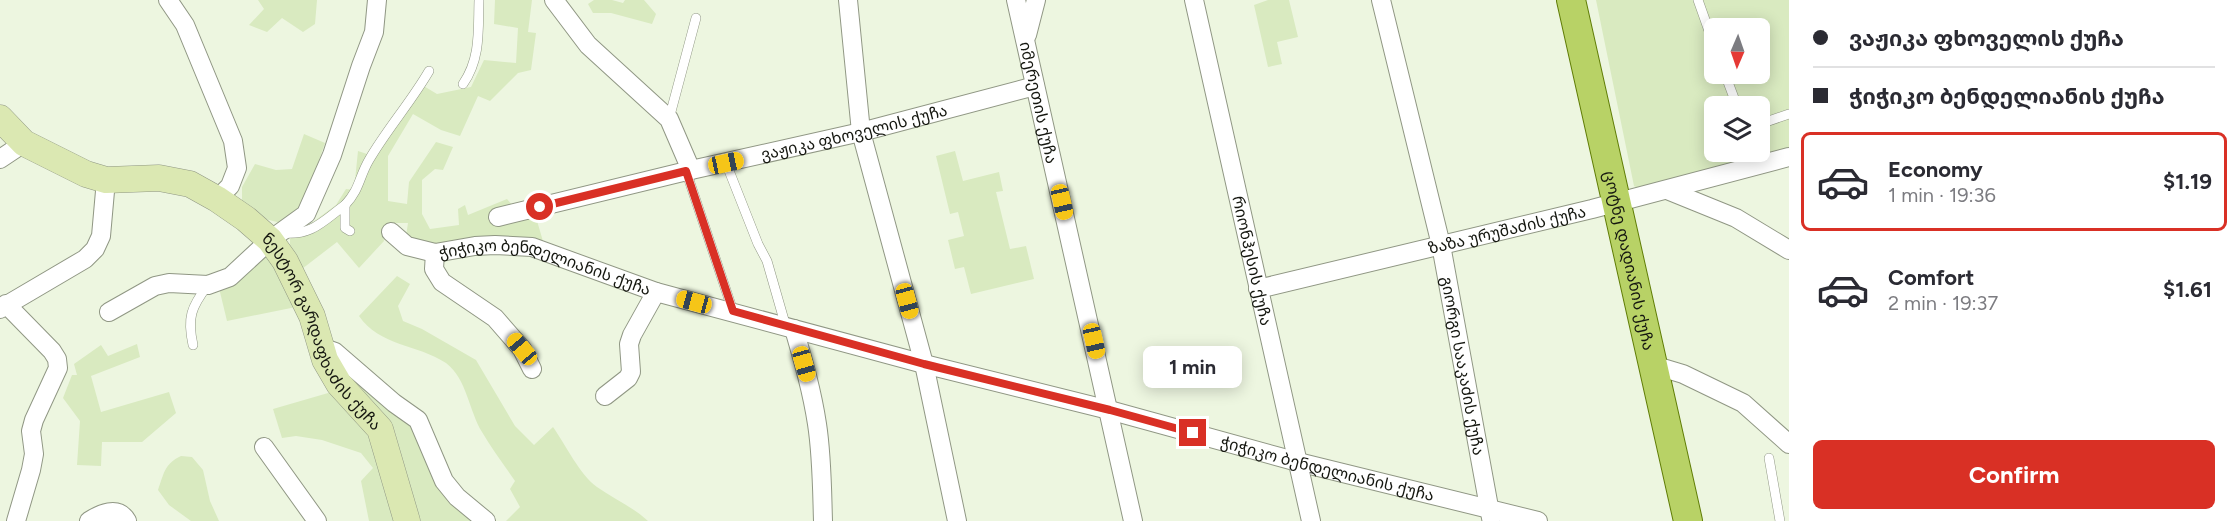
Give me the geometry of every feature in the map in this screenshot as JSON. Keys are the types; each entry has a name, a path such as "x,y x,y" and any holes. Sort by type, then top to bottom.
{"main road":[{"name":"ცოტნე დადიანის ქუჩა","path":"1571,0 1688,521"}],"street":[{"path":"168,0 185,25 233,141 237,168 230,186 217,199"},
{"path":"109,312 155,286 170,283 208,285 230,277 276,236 306,214 332,154 374,32 377,0"},
{"path":"554,0 588,45 669,118 688,170"},
{"path":"848,0 861,132 924,364 957,521"},
{"name":"იმერეთის ქუჩა","path":"1016,0 1110,410 1133,521"},
{"path":"1025,39 1035,0"},
{"name":"რიონჰესის ქუჩა","path":"1194,0 1311,521"},
{"name":"გიორგი სააკაძის ქუჩა","path":"1381,0 1442,245 1490,514"},
{"name":"ვაჟიკა ფხოველის ქუჩა","path":"498,217 688,170 861,132 1035,86"},
{"path":"0,118 24,142 86,174 106,180 100,236 95,249 85,259 3,306 52,351 57,359 58,368 34,420 31,431 34,454 16,521"},
{"path":"0,159 24,142"},
{"name":"ზაზა ურუშაძის ქუჩა","path":"1258,289 1667,190 1789,157"},
{"name":"ნესტორ გარდაფხაძის ქუჩა","path":"106,180 159,178 190,184 276,236 312,316 325,360 339,384 380,429 407,521"},
{"path":"1667,190 1736,218 1789,250"},
{"name":"ჭიჭიკო ბენდელიანის ქუჩა","path":"391,232 407,246 435,253 485,245 506,244 532,248 656,292 924,364 1110,410 1490,514 1538,521"},
{"path":"435,253 434,269 442,282 495,318 522,349 532,369"},
{"path":"605,396 628,378 630,372 629,344 656,292"},
{"path":"790,328 810,382 818,425 823,521"},
{"path":"321,347 334,352 417,420 444,481 457,497 486,521"},
{"path":"1653,365 1683,374 1743,403 1789,444"},
{"path":"264,447 317,521"},
{"path":"89,521 102,512 115,512 124,516 126,521"}],"lane":[{"path":"463,84 478,52 479,0"},
{"path":"1698,0 1704,18"},
{"path":"669,118 696,18"},
{"path":"276,236 309,231 345,205 355,194 368,161 412,100 429,71"},
{"path":"1770,121 1789,114"},
{"path":"726,163 767,261 790,328"},
{"path":"688,170 733,311"},
{"path":"345,205 345,228 350,231"},
{"path":"193,345 189,327 192,308 208,285"},
{"path":"1769,458 1780,521"}],"green space":[{"path":"258,0 317,0 315,24 303,32 282,18 267,32 249,25 264,9"},
{"path":"495,0 532,0 528,32 536,33 531,70 518,73 490,101 478,96 460,136 441,130 413,114 388,156 388,201 407,204 409,182 436,142 453,147 443,170 435,169 422,180 422,214 430,229 459,225 458,209 465,205 468,215 507,199 513,206 535,214 545,248 420,245 406,236 408,223 388,223 382,231 384,241 359,268 337,242 298,272 290,252 290,239 336,205 346,189 354,190 358,151 370,155 417,82 437,94 471,87 484,60 516,63 518,28 494,24"},
{"path":"594,0 612,0 623,3 625,0 644,0 656,14 652,24 611,13 593,13 588,4"},
{"path":"1268,0 1289,0 1298,37 1277,42 1282,64 1268,67 1254,5"},
{"path":"1596,0 1789,0 1789,152 1770,157 1770,96 1704,96 1704,162 1750,162 1642,190 1634,186"},
{"path":"304,134 325,143 301,211 281,223 261,218 242,201 242,187 255,164 276,170 292,169"},
{"path":"955,151 963,181 999,172 1003,191 996,192 1010,249 1026,246 1034,279 971,294 964,267 955,269 948,240 964,236 958,212 950,214 936,156"},
{"path":"267,251 301,306 227,321 219,288"},
{"path":"397,276 410,284 398,306 403,321 422,329 476,360 515,426 534,445 553,427 591,482 648,521 506,521 520,507 510,489 515,481 482,432 459,378 446,363 388,339 367,326 359,316"},
{"path":"137,344 140,357 91,376 101,412 169,392 176,413 142,442 102,442 101,466 77,465 80,421 63,398 72,375 77,375 74,364 101,345 108,356"},
{"path":"336,363 412,424 479,521 418,521"},
{"path":"335,391 378,436 401,521 369,521 361,481 373,468 361,453 322,440 296,436 282,438 273,409"},
{"path":"181,456 192,457 203,470 210,501 219,521 191,521 169,505 158,490 168,466"}],"route":[{"path":"540,207 686,171 733,311 924,364 1193,433"}]}
